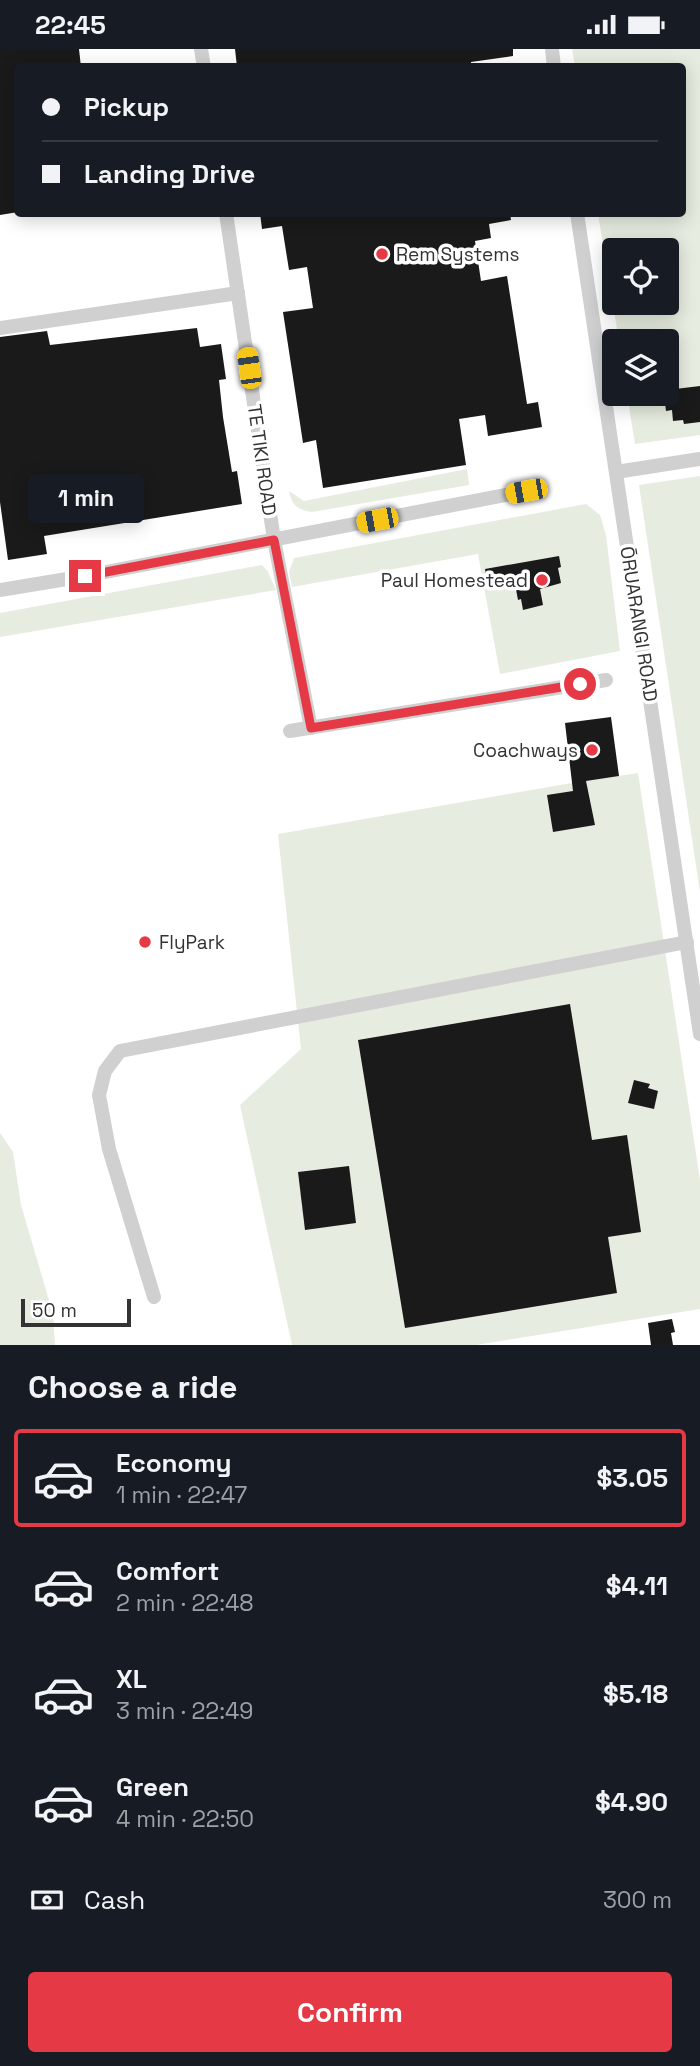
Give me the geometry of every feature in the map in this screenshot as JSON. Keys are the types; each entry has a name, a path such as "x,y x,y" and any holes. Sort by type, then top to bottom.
{"street":[{"name":"TE TIKI ROAD","path":"227,217 274,540 311,728"},
{"name":"ŌRUARANGI ROAD","path":"578,217 700,1034"},
{"path":"0,328 238,293"},
{"path":"615,472 700,459"},
{"path":"0,590 526,491"},
{"path":"290,731 606,680"},
{"path":"154,1297 109,1149 99,1095 105,1070 120,1051 687,942"}],"shaded area":[{"path":"572,49 700,49 700,435 635,444 629,406 679,406 679,329 617,329 615,315 679,315 679,238 602,238 598,217 686,217 686,63 574,63"},
{"path":"467,469 469,485 312,512 296,506 289,491 304,501"},
{"path":"700,476 700,892 639,485"},
{"path":"586,504 600,515 606,535 620,651 500,674 478,554 292,587 289,572 294,558"},
{"path":"262,565 276,590 0,637 0,613"},
{"path":"638,773 700,1180 700,1309 476,1345 292,1345 240,1105 301,1049 278,834"},
{"path":"0,1133 13,1152 21,1205 53,1314 55,1345 0,1345"}],"building":[{"path":"0,49 79,49 81,63 14,63 14,213 0,215"},
{"path":"235,49 513,49 513,56 471,63 237,63"},
{"path":"260,217 511,217 511,220 489,224 491,238 475,241 481,281 507,276 527,404 538,402 542,427 488,436 485,415 459,419 466,465 323,488 316,440 303,443 283,312 313,308 307,267 289,270 282,226 262,229"},
{"path":"197,328 200,347 221,344 226,379 219,380 223,417 232,472 237,471 242,504 44,536 47,554 8,560 0,502 0,337 47,331 50,345"},
{"path":"700,386 700,422 684,424 683,420 673,421 672,410 666,411 665,406 679,406 679,389"},
{"name":"Paul Homestead","path":"559,556 561,583 540,589 543,605 523,610 514,579 488,584 485,569"},
{"name":"Coachways","path":"611,717 619,776 586,781 595,825 553,832 547,795 573,791 565,723"},
{"path":"570,1004 592,1140 627,1135 641,1232 608,1237 617,1293 405,1328 358,1040"},
{"path":"634,1080 650,1084 648,1088 658,1091 654,1109 628,1103"},
{"path":"349,1166 356,1223 305,1230 298,1172"},
{"path":"672,1319 675,1332 671,1333 673,1345 651,1345 648,1323"}],"place":[{"name":"Rem Systems","path":"382,254"},
{"name":"Paul Homestead","path":"542,580"},
{"name":"Coachways","path":"592,750"},
{"name":"FlyPark","path":"145,942"}],"route":[{"path":"85,576 274,540 311,728 580,684"}]}
